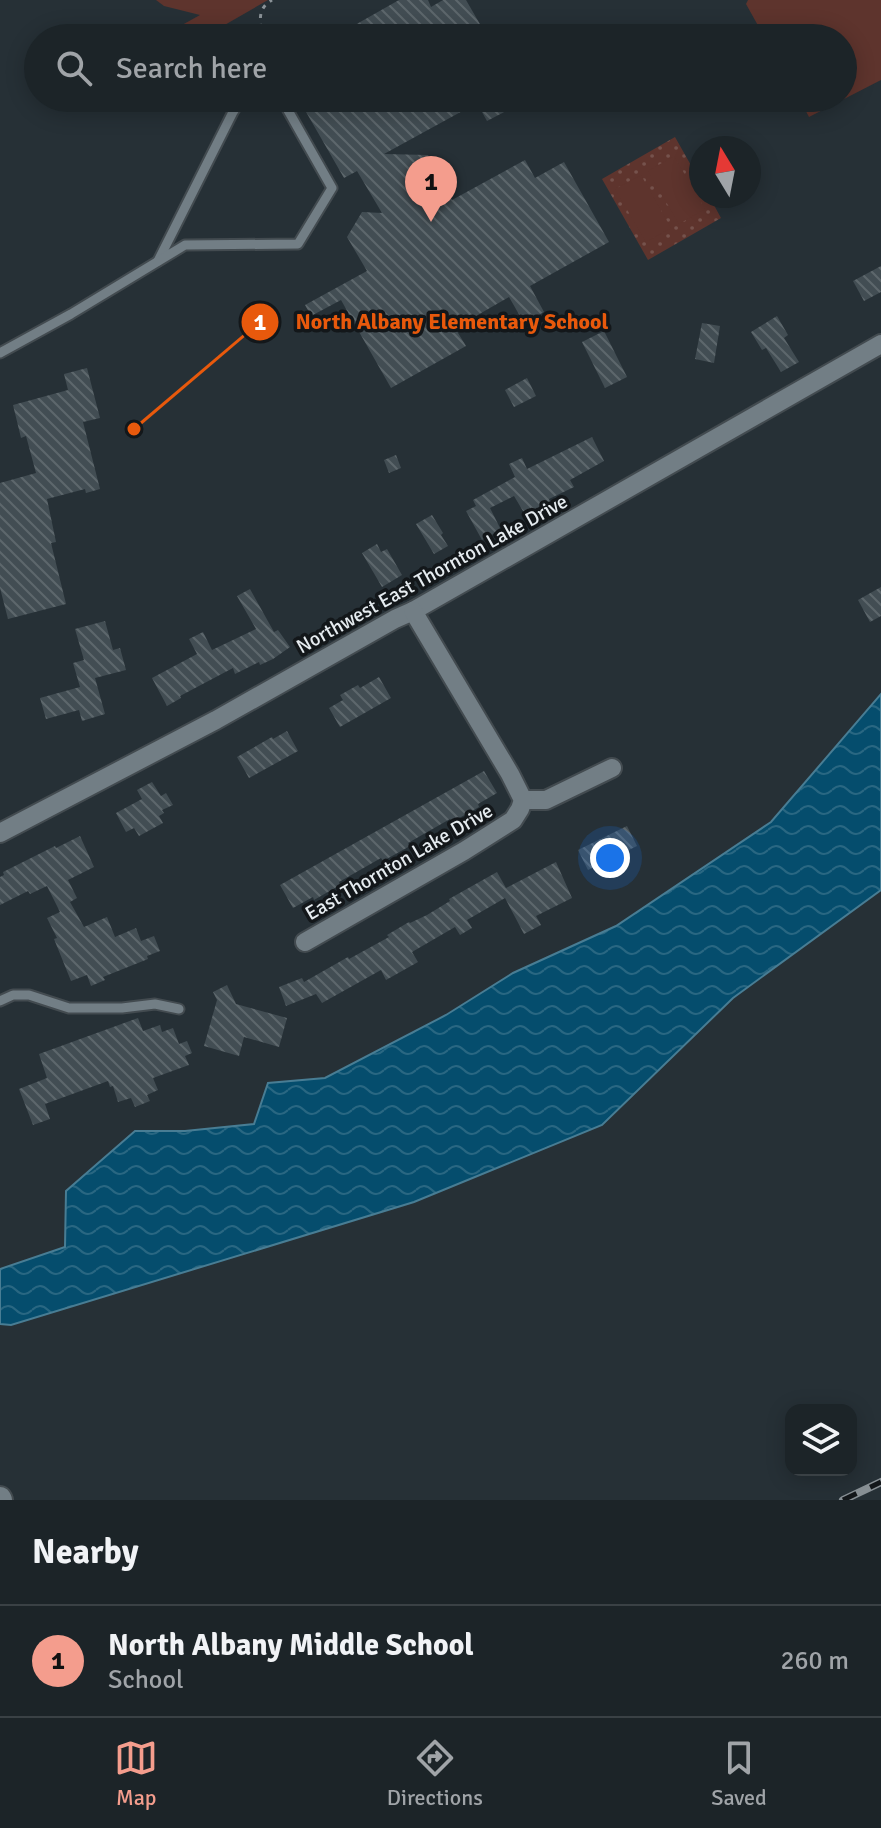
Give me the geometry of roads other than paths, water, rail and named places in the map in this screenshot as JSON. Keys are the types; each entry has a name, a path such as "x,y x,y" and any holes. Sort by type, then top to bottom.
{"street":[{"name":"Northwest East Thornton Lake Drive","path":"0,833 216,720 413,611 881,344"},
{"path":"413,611 523,800 546,800 612,768"},
{"name":"East Thornton Lake Drive","path":"305,942 513,820 523,800"}],"lane":[{"path":"158,261 233,112"},
{"path":"0,353 185,245 298,244 332,188 289,112"},
{"path":"0,1001 13,995 29,995 69,1008 122,1008 155,1004 179,1009"}],"water":[{"path":"881,694 881,890 733,998 602,1125 414,1202 11,1325 0,1324 0,1269 65,1247 66,1191 135,1131 185,1131 254,1124 268,1083 325,1078 446,1015 513,973 616,926 771,822"}],"railway":[{"path":"843,1500 881,1482"}],"place":[{"name":"North Albany Middle School","path":"431,222"},
{"name":"North Albany Elementary School","path":"134,429"}]}
